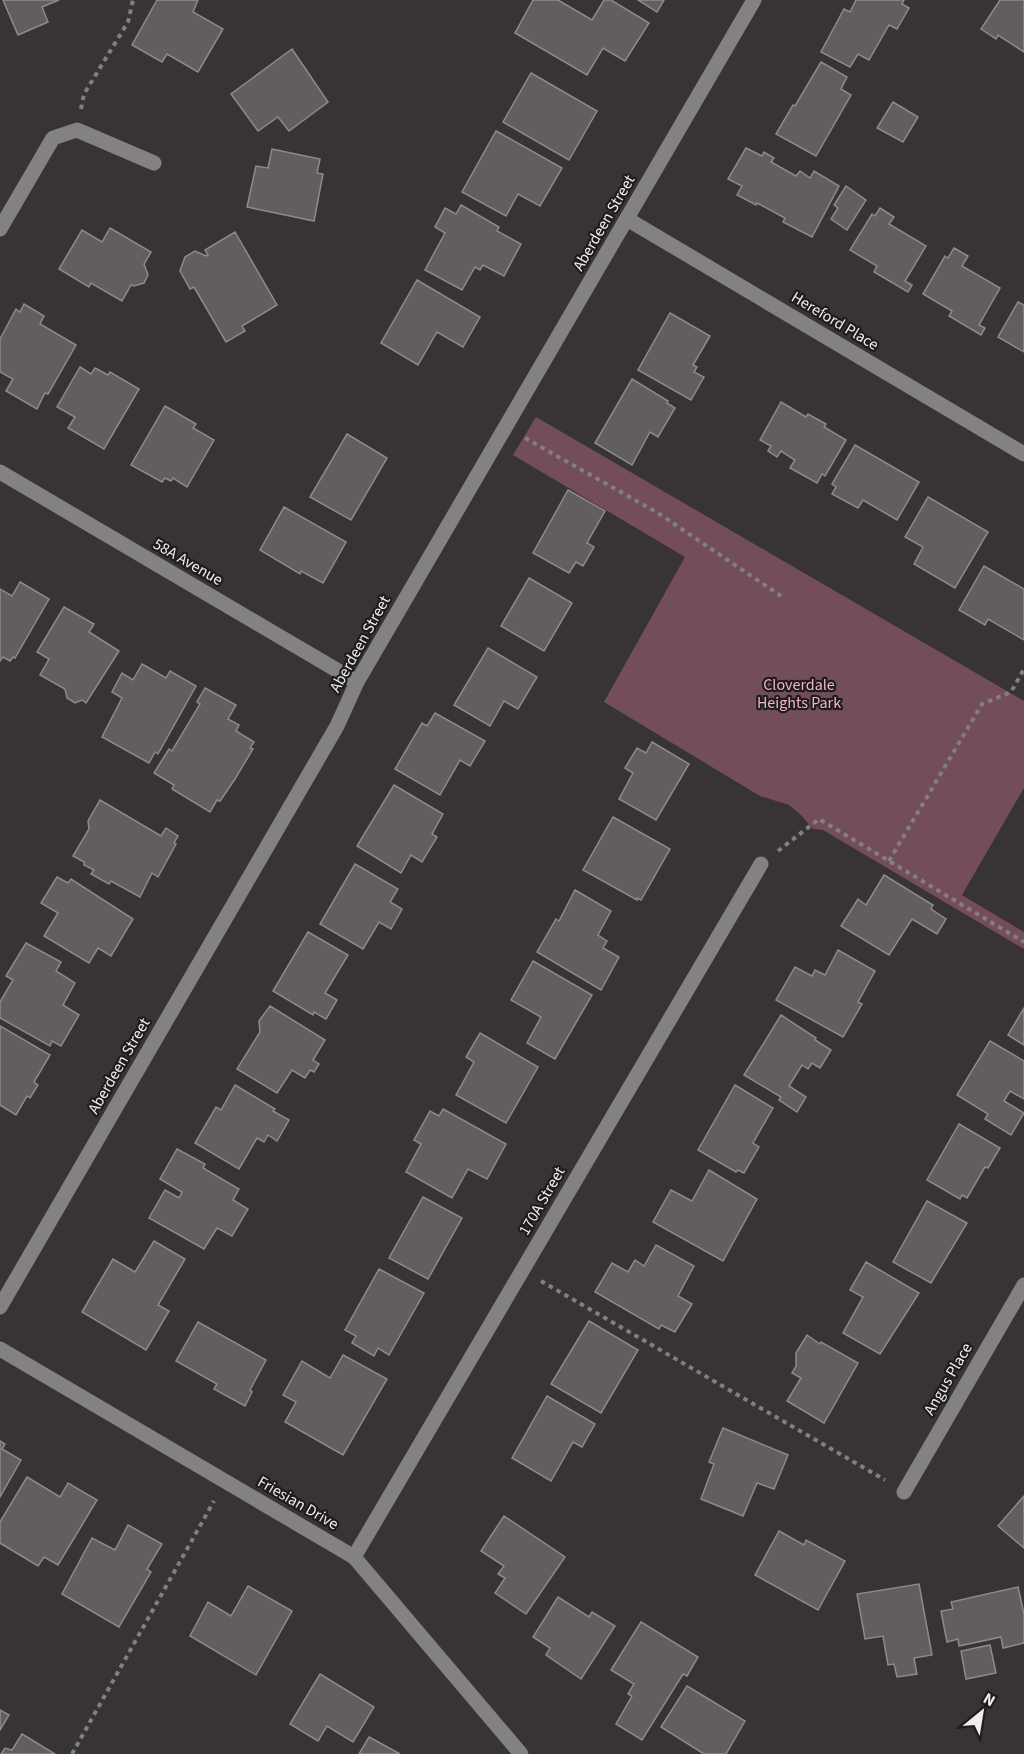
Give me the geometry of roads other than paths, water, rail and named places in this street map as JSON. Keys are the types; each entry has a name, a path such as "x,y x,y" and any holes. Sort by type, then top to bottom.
{"street":[{"name":"Aberdeen Street","path":"0,1307 337,726 357,682 754,0"},
{"path":"0,229 53,138 77,130 154,163"},
{"name":"Hereford Place","path":"627,219 1024,454"},
{"name":"58A Avenue","path":"0,472 357,682"},
{"name":"170A Street","path":"354,1557 761,864"},
{"name":"Angus Place","path":"904,1492 1024,1285"},
{"name":"Friesian Drive","path":"0,1349 354,1557 521,1754"}],"park label":[{"name":"Cloverdale Heights Park","path":"799,694"}]}
